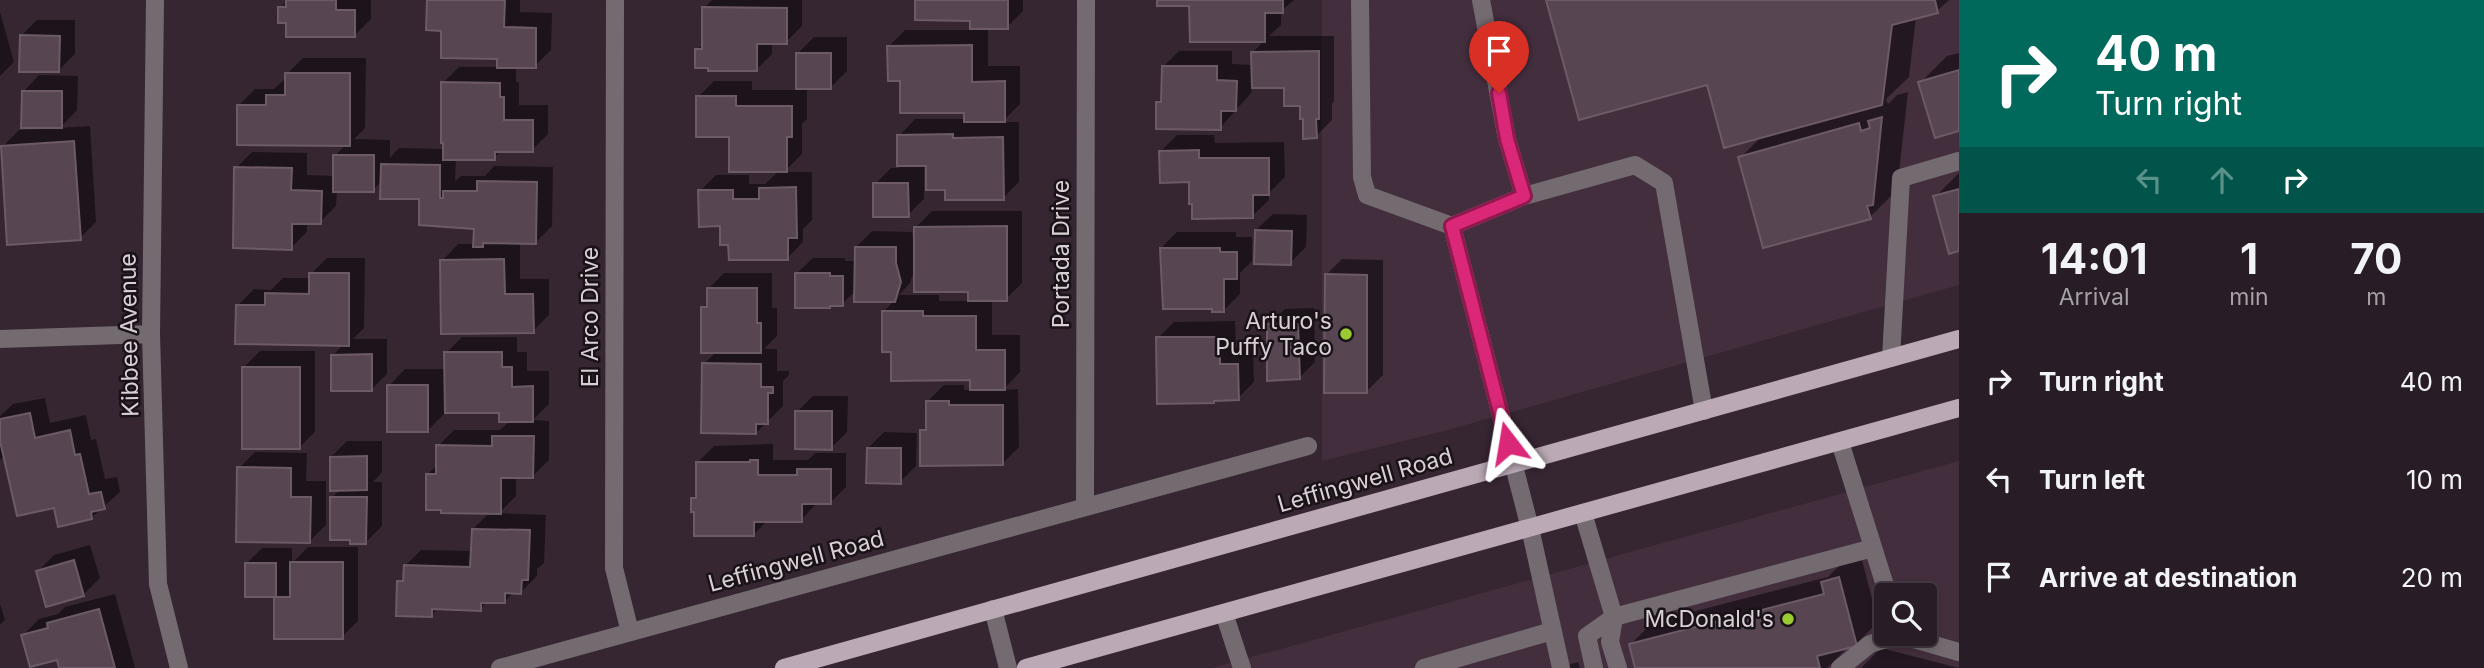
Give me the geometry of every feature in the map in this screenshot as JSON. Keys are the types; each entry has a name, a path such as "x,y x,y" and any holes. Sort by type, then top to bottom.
{"main road":[{"name":"Leffingwell Road","path":"784,668 1959,339"},
{"path":"1026,668 1959,408"}],"street":[{"name":"Kibbee Avenue","path":"155,0 151,334 159,584 179,668"},
{"name":"El Arco Drive","path":"615,0 614,568 629,632"},
{"name":"Portada Drive","path":"1085,508 1086,0"},
{"path":"1360,0 1362,177 1367,195 1452,226 1524,196 1635,165 1664,183 1704,411"},
{"path":"1481,0 1507,139 1524,196"},
{"path":"1891,358 1901,178 1959,161"},
{"path":"1452,226 1530,528 1561,668"},
{"path":"0,339 151,334"},
{"path":"1840,442 1884,583"},
{"name":"Leffingwell Road","path":"500,668 1308,446"},
{"path":"1583,513 1615,617 1611,642 1618,668"},
{"path":"1594,668 1587,636 1615,617 1873,548"},
{"path":"993,610 1008,668"},
{"path":"1224,613 1242,668"},
{"path":"1424,668 1552,631"},
{"path":"1840,668 1874,643"},
{"path":"1937,645 1959,652"}],"shaded area":[{"path":"1322,0 1959,0 1959,285 1448,430 1322,461"},
{"path":"1959,461 1959,668 1212,668"}],"building":[{"path":"286,0 336,0 336,10 355,10 355,37 286,37 286,23 278,23 278,7 286,7"},
{"path":"427,0 505,0 504,27 536,28 536,68 497,68 497,59 441,58 441,31 426,30"},
{"path":"915,0 1008,0 1008,29 970,29 970,21 915,20"},
{"path":"1157,0 1283,0 1283,13 1265,13 1265,42 1190,42 1189,6 1157,6"},
{"path":"1546,0 1935,0 1938,13 1892,25 1882,105 1724,148 1707,85 1579,120"},
{"path":"702,7 787,8 787,44 757,44 757,71 708,71 708,68 695,68 695,49 702,49"},
{"path":"20,35 60,36 59,72 19,72"},
{"path":"972,45 972,82 1005,81 1005,122 964,122 964,113 900,113 900,81 888,81 887,46"},
{"path":"1319,51 1317,138 1303,139 1300,106 1284,106 1284,88 1252,88 1251,52"},
{"path":"796,53 831,53 831,89 796,89"},
{"path":"1162,66 1217,66 1217,80 1237,81 1236,111 1221,111 1221,130 1156,129 1156,102 1161,102"},
{"path":"1959,70 1959,131 1935,138 1918,82"},
{"path":"285,73 350,73 350,146 237,145 237,105 266,105 266,95 285,95"},
{"path":"441,82 500,83 500,97 504,97 504,120 533,120 533,152 495,152 495,160 443,160"},
{"path":"22,91 62,91 62,128 21,128"},
{"path":"696,96 736,96 736,106 792,106 792,137 787,137 787,172 729,172 729,137 696,137"},
{"path":"1882,117 1873,205 1867,206 1871,219 1763,248 1738,157 1859,123 1861,131 1870,128 1868,121"},
{"path":"953,134 953,138 1003,137 1004,200 945,200 945,190 926,190 926,166 897,166 897,135"},
{"path":"74,141 81,240 7,245 1,146"},
{"path":"1199,150 1199,158 1269,158 1269,195 1253,195 1253,218 1192,219 1189,182 1160,183 1159,151"},
{"path":"333,155 374,155 374,192 333,192"},
{"path":"381,164 440,165 440,198 443,198 443,191 477,191 477,181 537,182 536,244 483,243 483,247 473,247 474,229 419,225 419,199 380,199"},
{"path":"234,167 292,168 291,190 322,191 321,224 292,224 292,250 233,248"},
{"path":"873,183 908,183 909,217 873,217"},
{"path":"796,187 797,238 788,238 788,260 729,260 728,245 720,245 720,226 699,227 698,190 733,190 733,199 759,199 759,188"},
{"path":"1959,189 1959,251 1949,254 1933,196"},
{"path":"1007,226 1007,301 968,301 968,292 914,292 914,227"},
{"path":"1255,230 1292,231 1291,265 1254,264"},
{"path":"855,247 896,247 896,263 901,282 895,302 854,302"},
{"path":"1160,248 1220,248 1220,252 1237,252 1237,279 1224,279 1224,312 1212,312 1212,309 1163,309"},
{"path":"504,259 505,294 533,294 534,333 441,334 440,260"},
{"path":"309,273 349,273 349,346 235,344 236,305 265,305 265,293 309,294"},
{"path":"795,273 830,273 830,276 843,276 843,306 795,308"},
{"name":"Arturo's Puffy Taco","path":"1325,274 1367,275 1367,393 1324,393"},
{"path":"707,288 757,288 757,323 761,323 761,353 701,353 701,307 707,307"},
{"path":"882,311 923,311 923,316 976,316 976,350 1005,350 1005,390 970,390 970,380 891,381 891,352 882,352"},
{"path":"1267,324 1298,324 1300,379 1267,381"},
{"path":"1156,337 1220,337 1220,364 1238,364 1239,400 1157,404"},
{"path":"444,352 502,352 502,367 512,367 512,387 533,386 533,422 499,422 499,413 445,413"},
{"path":"372,354 372,391 331,391 331,355"},
{"path":"702,363 761,364 761,387 773,387 773,393 768,393 768,424 756,424 756,434 701,433"},
{"path":"242,367 300,367 300,449 242,449"},
{"path":"387,385 428,385 428,432 387,432"},
{"path":"926,401 949,401 949,405 1003,405 1003,465 920,466 920,430 926,430"},
{"path":"795,411 832,411 832,450 795,449"},
{"path":"30,413 35,438 70,430 75,455 80,454 89,494 101,492 105,509 91,512 92,519 58,527 54,508 17,516 0,441 0,419"},
{"path":"492,436 534,436 533,478 501,478 501,514 441,513 441,510 426,510 426,474 436,474 436,445 492,446"},
{"path":"867,448 901,448 901,484 866,483"},
{"path":"367,456 367,490 330,491 330,457"},
{"path":"758,460 758,475 797,475 797,469 831,469 831,504 802,504 802,522 754,522 754,536 694,536 691,498 696,498 696,462"},
{"path":"237,467 291,468 291,497 311,497 310,543 236,542"},
{"path":"330,497 367,497 366,544 350,544 350,540 330,540"},
{"path":"472,529 530,530 528,580 522,580 521,594 505,593 505,603 481,603 481,611 432,609 432,617 396,616 397,581 403,581 404,565 470,567"},
{"path":"74,560 84,596 46,607 36,571"},
{"path":"290,562 343,562 343,639 274,639 274,597 245,597 245,563 276,563 276,597 290,597"},
{"name":"McDonald's","path":"1839,577 1857,646 1817,656 1820,668 1635,668 1629,644 1824,594 1821,582"},
{"path":"99,609 115,668 59,668 57,660 30,667 21,635 48,628 47,623"}],"place":[{"name":"Arturo's Puffy Taco","path":"1346,334"},
{"name":"McDonald's","path":"1788,619"}],"route":[{"path":"1499,93 1507,139 1524,196 1452,226 1508,443"}]}
